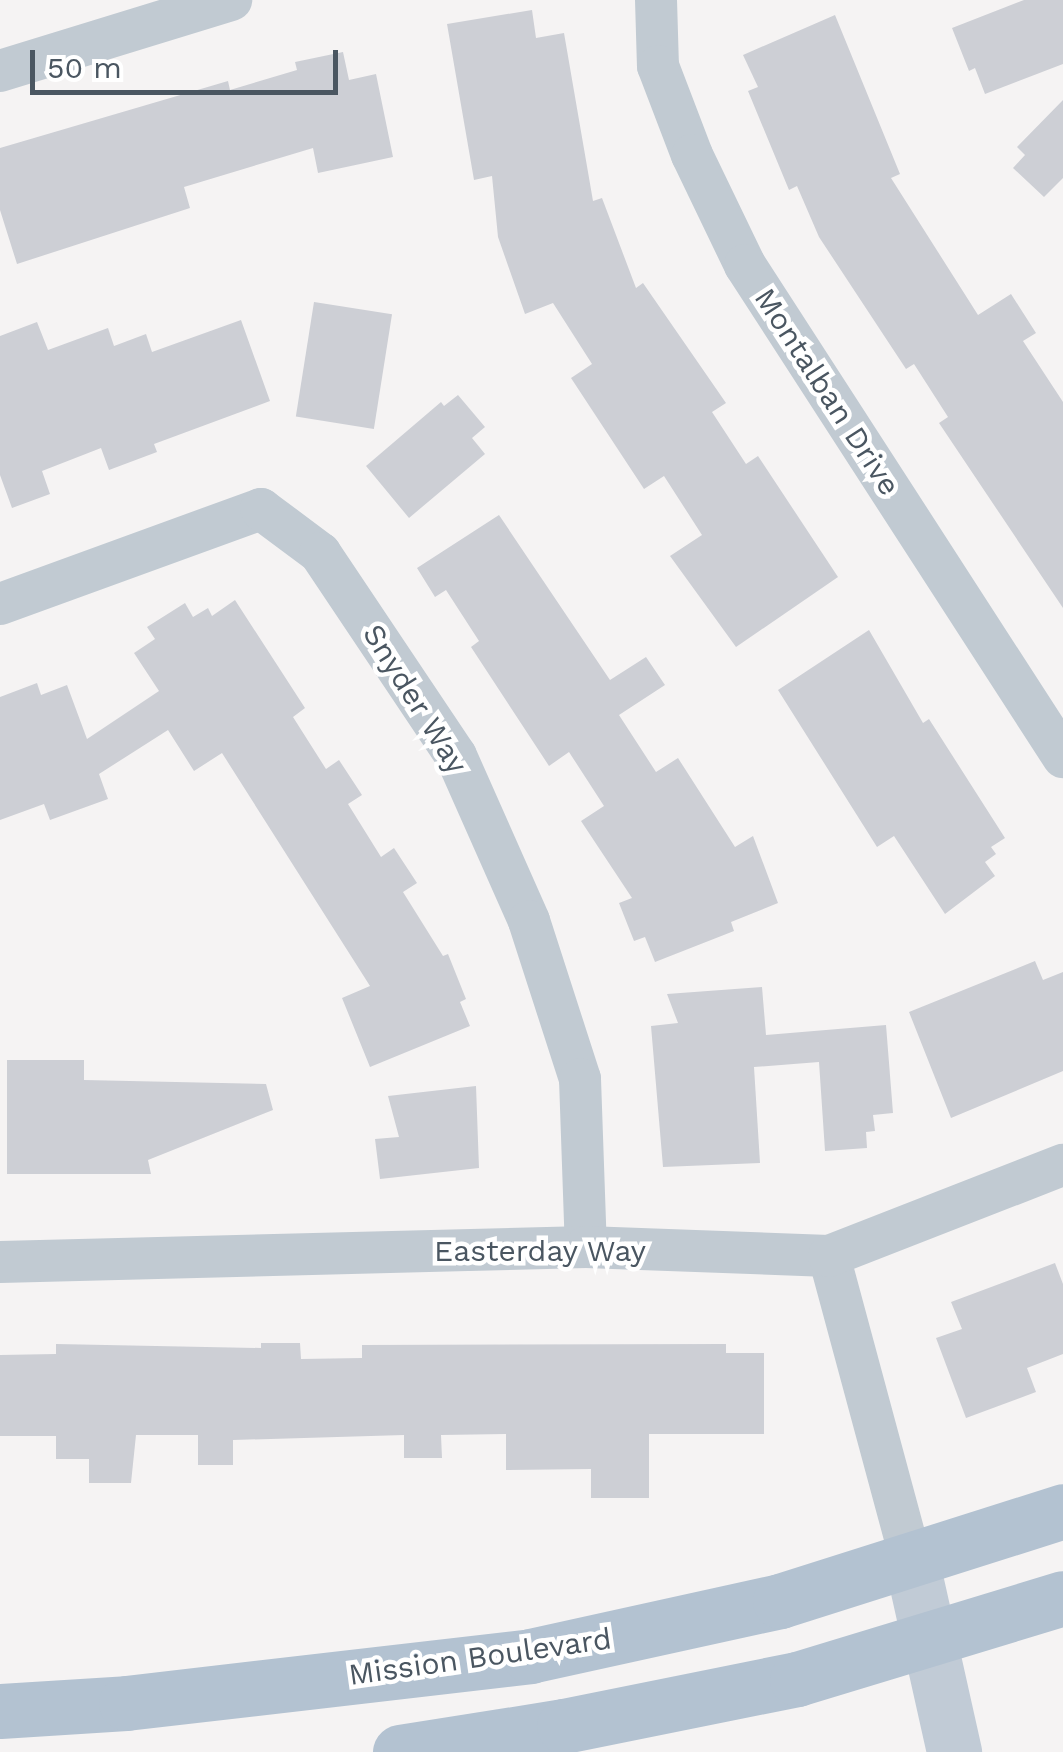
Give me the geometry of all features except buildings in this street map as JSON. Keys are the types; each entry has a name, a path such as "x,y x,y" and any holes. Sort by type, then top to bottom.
{"main road":[{"name":"Mission Boulevard","path":"0,1711 126,1703 530,1656 780,1601 1063,1511"},
{"path":"911,1559 954,1752"},
{"path":"400,1752 564,1726 797,1679 1063,1598"}],"street":[{"path":"0,71 231,0"},
{"name":"Montalban Drive","path":"656,0 658,66 692,156 746,265 1063,757"},
{"name":"Snyder Way","path":"0,604 261,510 320,552 456,756 529,921 580,1080 586,1247"},
{"name":"Easterday Way","path":"0,1262 586,1247 829,1256 1063,1165"},
{"path":"829,1256 911,1559"}]}
